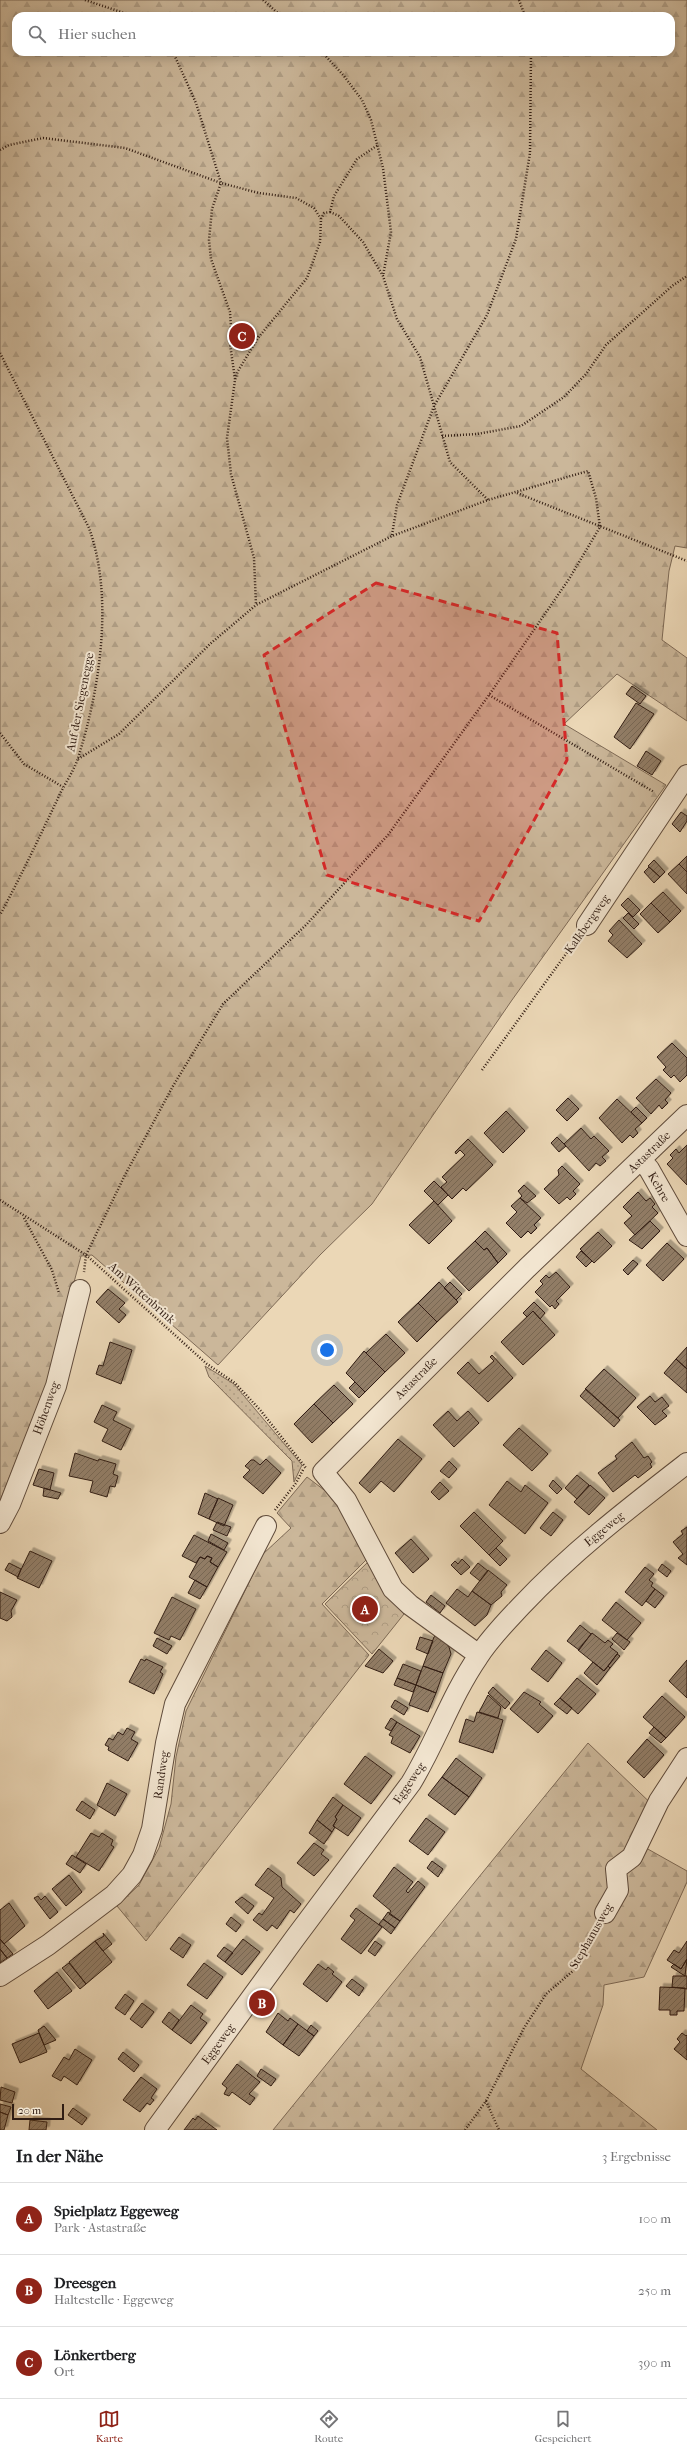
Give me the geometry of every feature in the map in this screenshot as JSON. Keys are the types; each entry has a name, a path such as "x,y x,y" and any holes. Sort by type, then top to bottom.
{"street":[{"name":"Kalkbergweg","path":"587,925 687,775"},
{"name":"Astastraße","path":"479,1655 410,1605 394,1589 346,1500 323,1472 526,1268 687,1115"},
{"name":"Kehre","path":"641,1160 649,1168 687,1236"},
{"name":"Höhenweg","path":"0,1522 10,1504 56,1386 80,1290"},
{"name":"Eggeweg","path":"155,2130 290,1943 411,1783 425,1760 466,1676 479,1655 552,1574 598,1533 687,1463"},
{"name":"Randweg","path":"0,1976 48,1946 114,1895 132,1875 143,1855 152,1829 166,1743 175,1704 266,1526"},
{"name":"Stephanusweg","path":"605,1913 618,1890 616,1869 632,1857 659,1801 687,1758"}],"path":[{"path":"85,0 121,12"},
{"path":"263,0 276,12"},
{"path":"519,0 524,12"},
{"path":"175,56 196,103 220,183 212,208 209,240 211,259 230,312 230,344 236,380"},
{"path":"326,56 344,76 362,100 371,120 378,145 383,168 391,232 383,276"},
{"path":"392,536 397,505 434,406 487,315 516,239 530,153 531,56"},
{"path":"0,150 9,145 43,138 72,140 126,148 220,183 259,193 296,198 314,208 321,219"},
{"path":"330,212 334,196 357,159 378,145"},
{"path":"256,605 254,558 231,474 227,438 236,380 238,371 258,338 307,278 320,242 321,219 324,213 330,212 339,216 363,242 383,276 397,319 420,357 450,462 488,500"},
{"path":"442,436 477,434 521,426 564,397 586,374 606,345 672,286 687,276"},
{"path":"231,328 245,323 258,338"},
{"name":"Auf der Siegenegge","path":"0,353 82,514 96,549 100,572 102,607 100,650 90,709 78,759 0,915"},
{"path":"78,759 119,734 210,644 256,605 392,536 488,500 588,471 596,498 600,527 569,579 489,695 388,835 306,925 223,1004 173,1086 86,1255"},
{"path":"516,492 687,561"},
{"path":"489,695 670,801"},
{"path":"0,733 24,764 63,787"},
{"name":"Kalkbergweg","path":"482,1070 587,925"},
{"name":"Am Wittenbrink","path":"0,1200 24,1217 86,1255 207,1364 235,1383 261,1411 305,1466 296,1483 278,1505 266,1526"},
{"path":"24,1217 52,1270 61,1298"},
{"name":"Stephanusweg","path":"465,2130 486,2101 528,2022 546,1994 574,1970 605,1913"},
{"path":"486,2101 499,2130"}],"highlighted area":[{"path":"376,583 557,633 567,760 479,921 327,875 264,655"}],"green space":[{"path":"0,0 687,0 687,548 675,546 669,571 662,640 687,658 687,721 617,674 564,724 666,785 512,1000 372,1204 320,1255 218,1365 92,1255 81,1256 48,1380 0,1501"},
{"path":"205,1366 234,1384 302,1465 294,1482 292,1461 209,1377"},
{"path":"307,1477 336,1499 370,1556 322,1604 369,1655 146,1941 117,1906 139,1885 159,1848 171,1804 176,1757 186,1711 263,1554 291,1528 277,1513"},
{"path":"370,1560 390,1597 404,1614 372,1654 325,1604"},
{"path":"588,1743 662,1814 646,1848 687,1871 687,1882 644,1977 604,1985 603,2005 581,2069 657,2130 273,2130"}],"building":[{"path":"632,686 646,696 640,704 626,694"},
{"path":"636,703 654,714 630,749 614,737"},
{"path":"646,751 661,761 652,775 637,766"},
{"path":"681,812 687,816 687,821 680,832 672,824"},
{"path":"687,856 687,872 679,864"},
{"path":"654,860 665,872 660,877 648,866"},
{"path":"679,864 687,872 687,894 668,874"},
{"path":"649,867 660,877 654,883 644,872"},
{"path":"663,892 681,911 670,922 651,903"},
{"path":"628,898 640,910 633,917 621,905"},
{"path":"651,903 670,922 658,933 640,914"},
{"path":"628,913 639,924 634,929 623,918"},
{"path":"619,920 642,944 627,958 608,941 613,935 609,931"},
{"path":"672,1043 687,1058 687,1075 680,1082 674,1075 671,1078 663,1070 666,1067 657,1057"},
{"path":"656,1079 671,1093 665,1100 668,1103 662,1109 659,1105 651,1114 636,1098"},
{"path":"568,1098 579,1109 567,1121 556,1110"},
{"path":"617,1099 642,1123 635,1129 638,1133 633,1138 630,1135 622,1143 599,1118"},
{"path":"636,1107 647,1118 642,1123 631,1112"},
{"path":"506,1111 525,1131 503,1153 484,1133"},
{"path":"581,1128 591,1139 594,1136 609,1151 602,1157 606,1161 600,1166 596,1163 589,1171 564,1144"},
{"path":"557,1137 566,1146 559,1152 551,1143"},
{"path":"468,1139 493,1165 466,1191 463,1188 452,1199 441,1187 447,1182 442,1177 465,1155 460,1150 456,1154 455,1152"},
{"path":"687,1145 687,1185 667,1164 673,1158 670,1155 676,1149 679,1153"},
{"path":"562,1166 580,1184 573,1191 576,1194 570,1200 567,1197 559,1204 544,1189 559,1175 558,1170"},
{"path":"434,1181 448,1195 438,1205 424,1191"},
{"path":"524,1185 536,1196 527,1203 520,1198 522,1196 518,1191"},
{"path":"638,1192 646,1201 650,1198 655,1204 652,1207 658,1213 635,1235 624,1223 632,1216 623,1207"},
{"path":"520,1198 541,1218 534,1225 537,1228 531,1234 528,1231 521,1238 506,1223 517,1212 511,1206"},
{"path":"434,1201 452,1221 429,1244 409,1225"},
{"path":"650,1221 660,1231 642,1249 629,1240"},
{"path":"485,1231 507,1254 498,1263 487,1248 484,1250 475,1241"},
{"path":"598,1232 612,1246 594,1263 580,1249"},
{"path":"475,1241 484,1250 487,1248 498,1263 469,1291 447,1268"},
{"path":"667,1243 684,1259 663,1281 646,1265"},
{"path":"581,1251 592,1261 586,1267 576,1257"},
{"path":"633,1260 638,1264 628,1275 623,1270"},
{"path":"556,1272 570,1287 556,1301 559,1304 555,1309 552,1305 550,1307 535,1292 543,1284 540,1281 546,1275 549,1278"},
{"path":"439,1282 458,1302 437,1322 418,1303"},
{"path":"450,1282 462,1294 456,1300 444,1288"},
{"path":"108,1289 125,1303 119,1309 126,1315 119,1323 96,1302"},
{"path":"534,1302 545,1313 540,1319 533,1311 527,1317 523,1313"},
{"path":"418,1303 437,1322 417,1342 398,1322"},
{"path":"533,1311 555,1335 523,1365 501,1342"},
{"path":"386,1334 405,1353 385,1372 366,1353"},
{"path":"110,1342 132,1350 121,1384 96,1374 99,1365 103,1366"},
{"path":"687,1347 687,1369 676,1359"},
{"path":"364,1351 385,1372 365,1392 346,1373"},
{"path":"492,1355 513,1378 488,1402 457,1373 468,1362 479,1374 494,1361 490,1357"},
{"path":"676,1359 687,1369 687,1393 664,1373"},
{"path":"604,1369 636,1398 618,1418 620,1420 585,1389"},
{"path":"355,1382 365,1392 359,1398 349,1388"},
{"path":"334,1385 353,1404 333,1423 314,1404"},
{"path":"586,1389 620,1420 614,1427 580,1396"},
{"path":"650,1396 655,1402 662,1397 669,1406 662,1411 667,1416 655,1425 637,1407"},
{"path":"314,1404 333,1423 312,1443 294,1424"},
{"path":"102,1405 117,1412 113,1420 131,1429 121,1450 102,1441 108,1429 94,1422"},
{"path":"448,1411 457,1421 468,1411 479,1423 454,1447 433,1425"},
{"path":"519,1428 548,1454 532,1471 503,1445"},
{"path":"398,1439 422,1459 394,1492 381,1481 370,1493 359,1483"},
{"path":"632,1442 644,1458 648,1456 652,1462 650,1464 652,1467 638,1478 635,1475 613,1492 598,1473 617,1459 615,1456"},
{"path":"75,1453 98,1461 99,1459 116,1464 113,1474 118,1476 115,1487 110,1486 107,1497 90,1492 93,1481 69,1476"},
{"path":"266,1459 281,1473 263,1494 243,1477 250,1470 245,1466 251,1460 254,1460 260,1465"},
{"path":"449,1461 457,1469 449,1478 440,1471"},
{"path":"39,1469 54,1473 50,1490 33,1485"},
{"path":"577,1475 589,1485 577,1499 565,1488"},
{"path":"553,1480 562,1489 557,1494 549,1486"},
{"path":"507,1481 521,1492 525,1485 548,1503 525,1534 489,1505"},
{"path":"440,1482 449,1491 439,1500 431,1492"},
{"path":"590,1485 605,1498 589,1515 574,1502"},
{"path":"44,1488 61,1493 58,1499 43,1496"},
{"path":"205,1493 218,1499 209,1519 198,1514"},
{"path":"218,1498 233,1505 224,1526 209,1519"},
{"path":"474,1512 503,1541 489,1555 460,1526"},
{"path":"553,1512 563,1520 551,1536 540,1528"},
{"path":"217,1522 231,1527 227,1536 213,1530"},
{"path":"687,1527 687,1565 678,1558 683,1554 673,1542 683,1534 681,1531"},
{"path":"211,1534 228,1543 224,1550 208,1541"},
{"path":"194,1535 227,1552 218,1567 210,1562 212,1558 207,1556 205,1559 200,1557 196,1563 182,1556"},
{"path":"411,1539 429,1559 413,1573 395,1553"},
{"path":"496,1548 507,1559 500,1566 489,1555"},
{"path":"30,1551 52,1561 39,1588 17,1578"},
{"path":"207,1556 212,1558 210,1562 218,1567 207,1587 189,1577 200,1557 205,1559"},
{"path":"462,1559 470,1567 461,1575 451,1565 455,1561 458,1564"},
{"path":"9,1563 21,1569 18,1577 5,1570"},
{"path":"478,1563 488,1571 480,1581 470,1573"},
{"path":"662,1564 671,1571 667,1577 658,1570"},
{"path":"645,1567 654,1574 649,1580 653,1583 651,1586 655,1589 642,1606 625,1592"},
{"path":"488,1570 507,1585 501,1592 502,1596 491,1605 472,1591"},
{"path":"195,1580 207,1587 200,1599 188,1593"},
{"path":"457,1589 468,1597 472,1591 491,1605 487,1615 475,1626 446,1603"},
{"path":"655,1589 664,1596 655,1608 646,1601"},
{"path":"0,1592 17,1600 11,1611 12,1617 7,1621 0,1618"},
{"path":"431,1595 445,1606 440,1613 426,1602"},
{"path":"172,1597 196,1609 180,1640 171,1636 169,1640 154,1633"},
{"path":"616,1602 641,1623 627,1640 602,1620"},
{"path":"580,1625 591,1634 579,1650 567,1641"},
{"path":"592,1633 605,1643 608,1640 613,1644 610,1647 618,1653 604,1671 578,1650"},
{"path":"617,1633 630,1642 624,1650 612,1639"},
{"path":"438,1634 449,1647 451,1654 443,1673 423,1666 434,1637"},
{"path":"420,1637 433,1641 428,1654 416,1649"},
{"path":"157,1638 172,1646 167,1654 153,1646"},
{"path":"379,1649 393,1661 383,1673 365,1666"},
{"path":"546,1650 562,1663 548,1682 531,1669"},
{"path":"617,1654 620,1656 610,1668 608,1666"},
{"path":"141,1659 145,1661 146,1659 163,1667 160,1672 163,1674 154,1694 129,1682"},
{"path":"687,1660 687,1698 669,1681"},
{"path":"593,1662 604,1671 608,1666 610,1668 597,1685 584,1673"},
{"path":"403,1664 421,1671 416,1685 397,1678"},
{"path":"423,1666 443,1673 436,1693 416,1685"},
{"path":"397,1678 416,1685 413,1692 394,1685"},
{"path":"577,1678 596,1694 578,1714 560,1698"},
{"path":"416,1685 436,1693 428,1712 409,1705"},
{"path":"493,1687 510,1703 505,1709 488,1693"},
{"path":"524,1692 541,1702 539,1704 553,1716 538,1733 510,1709"},
{"path":"488,1695 501,1707 498,1718 479,1712"},
{"path":"662,1696 685,1717 666,1738 643,1717"},
{"path":"560,1698 572,1708 567,1714 554,1704"},
{"path":"395,1700 408,1708 404,1715 391,1707"},
{"path":"477,1712 503,1720 493,1753 459,1742 466,1719 474,1722"},
{"path":"391,1718 397,1722 391,1731 385,1728"},
{"path":"397,1722 420,1736 410,1753 391,1743 393,1737 389,1735"},
{"path":"654,1727 666,1738 661,1743 649,1733"},
{"path":"127,1728 135,1732 131,1739 138,1743 128,1761 108,1750 109,1747 105,1745 109,1738 113,1740 118,1732 123,1735"},
{"path":"647,1739 664,1755 644,1778 627,1762"},
{"path":"365,1756 392,1776 371,1804 344,1784"},
{"path":"456,1758 482,1778 469,1797 442,1777"},
{"path":"442,1777 469,1797 455,1815 428,1795"},
{"path":"107,1783 127,1794 115,1816 97,1805"},
{"path":"333,1797 343,1805 335,1817 337,1819 333,1826 335,1827 332,1832 317,1820"},
{"path":"82,1801 95,1810 90,1819 76,1810"},
{"path":"343,1805 361,1818 348,1836 333,1826 337,1819 335,1817"},
{"path":"426,1818 445,1832 428,1855 409,1841"},
{"path":"317,1820 332,1832 324,1844 309,1833"},
{"path":"91,1833 99,1837 102,1833 113,1840 111,1845 114,1847 99,1871 76,1857"},
{"path":"314,1843 324,1850 321,1854 329,1860 314,1876 297,1863"},
{"path":"72,1855 86,1864 80,1873 66,1864"},
{"path":"432,1861 443,1869 438,1877 427,1868"},
{"path":"394,1867 413,1882 406,1891 408,1893 418,1881 425,1887 400,1921 389,1914 391,1911 373,1896"},
{"path":"268,1868 281,1878 282,1887 301,1904 294,1913 290,1910 277,1929 272,1925 267,1931 253,1920 259,1913 262,1915 274,1898 255,1885"},
{"path":"69,1875 82,1892 66,1906 52,1889"},
{"path":"38,1896 41,1900 45,1896 58,1912 50,1919 34,1898"},
{"path":"242,1897 254,1906 248,1914 235,1902"},
{"path":"9,1903 25,1926 4,1944 0,1939 0,1910"},
{"path":"356,1908 382,1927 361,1954 341,1939 355,1920 350,1916"},
{"path":"388,1912 400,1921 395,1928 383,1919"},
{"path":"231,1917 241,1925 236,1932 226,1924"},
{"path":"383,1919 395,1928 391,1934 379,1924"},
{"path":"103,1933 112,1944 103,1951 95,1941 104,1936"},
{"path":"179,1937 191,1945 183,1958 170,1949"},
{"path":"0,1939 13,1954 7,1958 0,1949"},
{"path":"243,1939 260,1952 242,1975 225,1962"},
{"path":"95,1941 112,1962 86,1984 69,1962"},
{"path":"375,1941 382,1946 375,1956 368,1951"},
{"path":"687,1941 687,1959 681,1969 667,1960 674,1950 679,1953"},
{"path":"224,1947 233,1953 225,1962 217,1956"},
{"path":"0,1949 7,1958 0,1963"},
{"path":"687,1959 685,1976 671,1967 674,1964 681,1969"},
{"path":"69,1963 86,1984 80,1989 62,1968"},
{"path":"204,1963 223,1977 207,1999 187,1985"},
{"path":"318,1964 326,1970 328,1967 334,1972 332,1974 342,1982 327,2002 303,1984"},
{"path":"57,1972 72,1991 48,2009 34,1991"},
{"path":"673,1976 687,1976 687,1989 672,1987"},
{"path":"352,1979 364,1988 359,1996 346,1986"},
{"path":"660,1987 685,1988 684,2011 677,2011 677,2015 670,2015 670,2010 659,2010"},
{"path":"125,1994 134,2001 125,2015 115,2008"},
{"path":"142,2003 154,2012 142,2028 130,2019"},
{"path":"191,2005 203,2014 200,2018 207,2023 191,2044 172,2030"},
{"path":"169,2012 179,2020 172,2030 162,2022"},
{"path":"278,2013 288,2021 290,2018 298,2024 283,2045 266,2032"},
{"path":"298,2024 314,2036 299,2056 283,2045"},
{"path":"311,2025 318,2031 314,2036 307,2031"},
{"path":"44,2026 56,2040 44,2045 38,2030"},
{"path":"39,2033 47,2052 20,2063 12,2044"},
{"path":"682,2033 686,2036 687,2035 687,2060 674,2049 680,2042 677,2039"},
{"path":"75,2049 92,2060 77,2085 64,2076 61,2081 52,2076 64,2057 69,2060"},
{"path":"123,2052 139,2065 134,2072 118,2059"},
{"path":"237,2064 260,2082 249,2094 255,2098 250,2105 232,2092 229,2096 224,2094 227,2088 222,2084"},
{"path":"261,2069 276,2079 271,2086 257,2076"},
{"path":"141,2077 157,2089 151,2098 154,2100 150,2105 147,2103 140,2112 123,2100"},
{"path":"1,2087 15,2092 12,2103 0,2100"},
{"path":"0,2104 11,2107 8,2115 0,2112"},
{"path":"73,2108 87,2118 82,2125 68,2115"},
{"path":"0,2112 8,2115 4,2130 0,2130"},
{"path":"198,2116 217,2130 184,2130 193,2118 195,2120"},
{"path":"30,2120 47,2122 46,2130 29,2130"}],"place":[{"name":"Lönkertberg","path":"242,336"},
{"name":"Spielplatz Eggeweg","path":"365,1609"},
{"name":"Dreesgen","path":"262,2003"}]}
